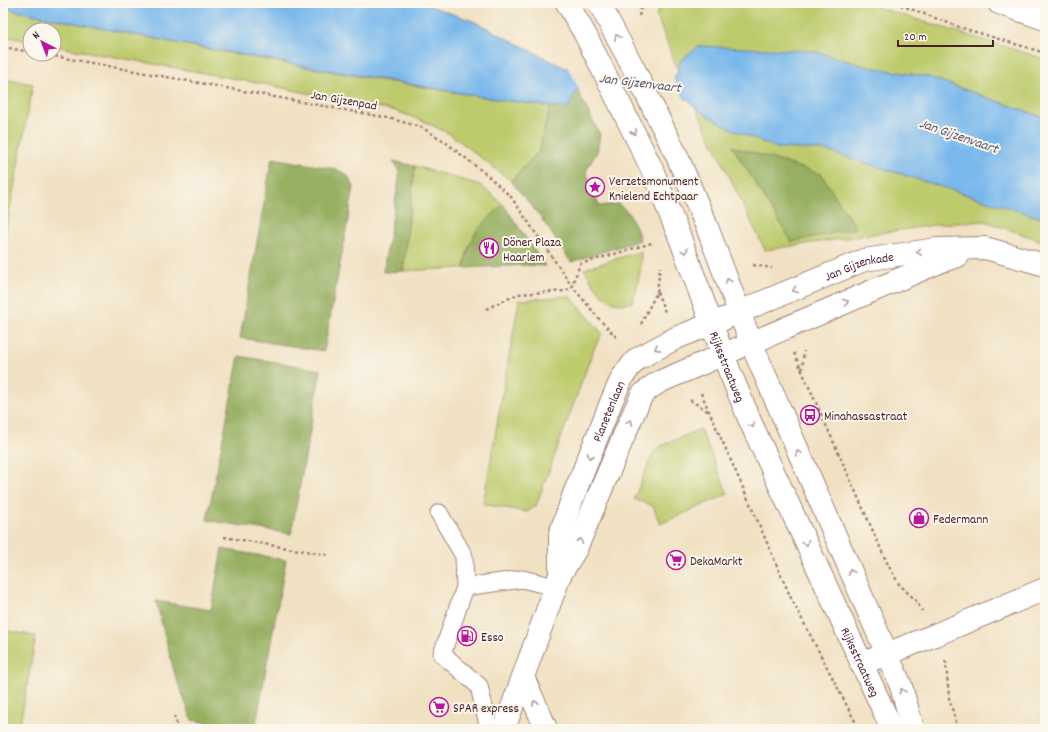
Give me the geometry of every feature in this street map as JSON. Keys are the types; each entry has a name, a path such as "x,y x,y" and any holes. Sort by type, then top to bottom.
{"street":[{"name":"Rijksstraatweg","path":"567,3 585,34 651,167 680,238 723,355 750,421 892,729"},
{"name":"Rijksstraatweg","path":"599,3 650,100 677,156 707,227 751,343 901,686 912,729"},
{"path":"999,3 1045,19"},
{"name":"Jan Gijzenkade","path":"751,343 942,261 985,248"},
{"name":"Jan Gijzenkade","path":"739,312 864,260 937,249 985,248 1045,265"},
{"name":"Planetenlaan","path":"557,581 560,534 622,378 637,359 670,341 739,312"},
{"name":"Planetenlaan","path":"504,729 557,581 576,549 642,395 659,382 751,343"},
{"path":"861,664 1045,589"},
{"path":"523,677 545,726 544,729"}],"lane":[{"path":"439,513 464,556 465,587 442,654 479,686 489,729"},
{"path":"465,587 522,579 557,581"}],"path":[{"path":"895,3 959,27 1045,53"},
{"path":"3,47 22,51"},
{"name":"Jan Gijzenpad","path":"62,58 388,118 421,127 444,141 511,196 572,286 600,320 621,342"},
{"path":"486,309 518,294 566,291 572,286 580,264 653,243"},
{"path":"639,328 657,292"},
{"path":"784,329 888,565 900,584 916,601 935,635 946,663 949,698 958,729"},
{"path":"690,369 791,598 859,729"},
{"path":"224,537 328,555"},
{"path":"174,716 178,729"},
{"path":"114,727 125,729"}],"green space":[{"path":"665,3 866,3 1045,59 1045,118 929,77 868,67 813,51 680,61 678,71 656,14"},
{"path":"3,8 275,62 481,97 550,107 539,151 511,181 450,134 423,121 396,111 258,83 62,47 62,22 22,22 22,40 3,36"},
{"path":"3,79 33,84 3,247"},
{"path":"577,90 600,135 597,152 586,171 599,206 618,204 628,212 636,227 640,240 571,262 539,215 511,181 539,151 550,107 568,108"},
{"path":"696,108 709,117 777,148 824,150 1045,219 1045,242 984,221 941,224 765,250"},
{"path":"732,146 821,174 856,228 792,242"},
{"path":"272,158 336,169 347,175 354,187 324,351 240,338"},
{"path":"393,161 415,166 403,271 383,272 399,180 399,171"},
{"path":"415,166 480,185 503,204 477,230 468,249 464,268 403,271"},
{"path":"503,204 545,266 527,265 464,268 468,249 477,230"},
{"path":"641,251 638,283 632,302 630,303 616,303 604,296 595,286 584,269"},
{"path":"570,296 602,333 593,351 536,506 527,512 483,504 519,300"},
{"path":"239,356 321,370 291,534 207,520"},
{"path":"700,429 728,494 660,524 653,506 634,499 653,453 659,447"},
{"path":"222,549 286,560 255,729 240,729 192,720 175,675 156,601 211,610"},
{"path":"3,630 36,636 19,729 3,729"}],"water":[{"name":"Jan Gijzenvaart","path":"3,3 421,3 473,21 565,68 674,78 678,71 680,61 699,46 813,51 868,67 929,77 1045,118 1045,219 824,150 777,148 734,130 709,117 696,108 687,99 577,90 568,108 518,102 139,36 3,8"}],"pier":[{"path":"567,66 672,76 685,100 581,92"}],"place":[{"name":"Verzetsmonument Knielend Echtpaar","path":"595,187"},
{"name":"Döner Plaza Haarlem","path":"489,248"},
{"name":"Minahassastraat","path":"810,415"},
{"name":"Federmann","path":"919,518"},
{"name":"DekaMarkt","path":"676,560"},
{"name":"Esso","path":"467,636"},
{"name":"SPAR express","path":"439,707"}]}
